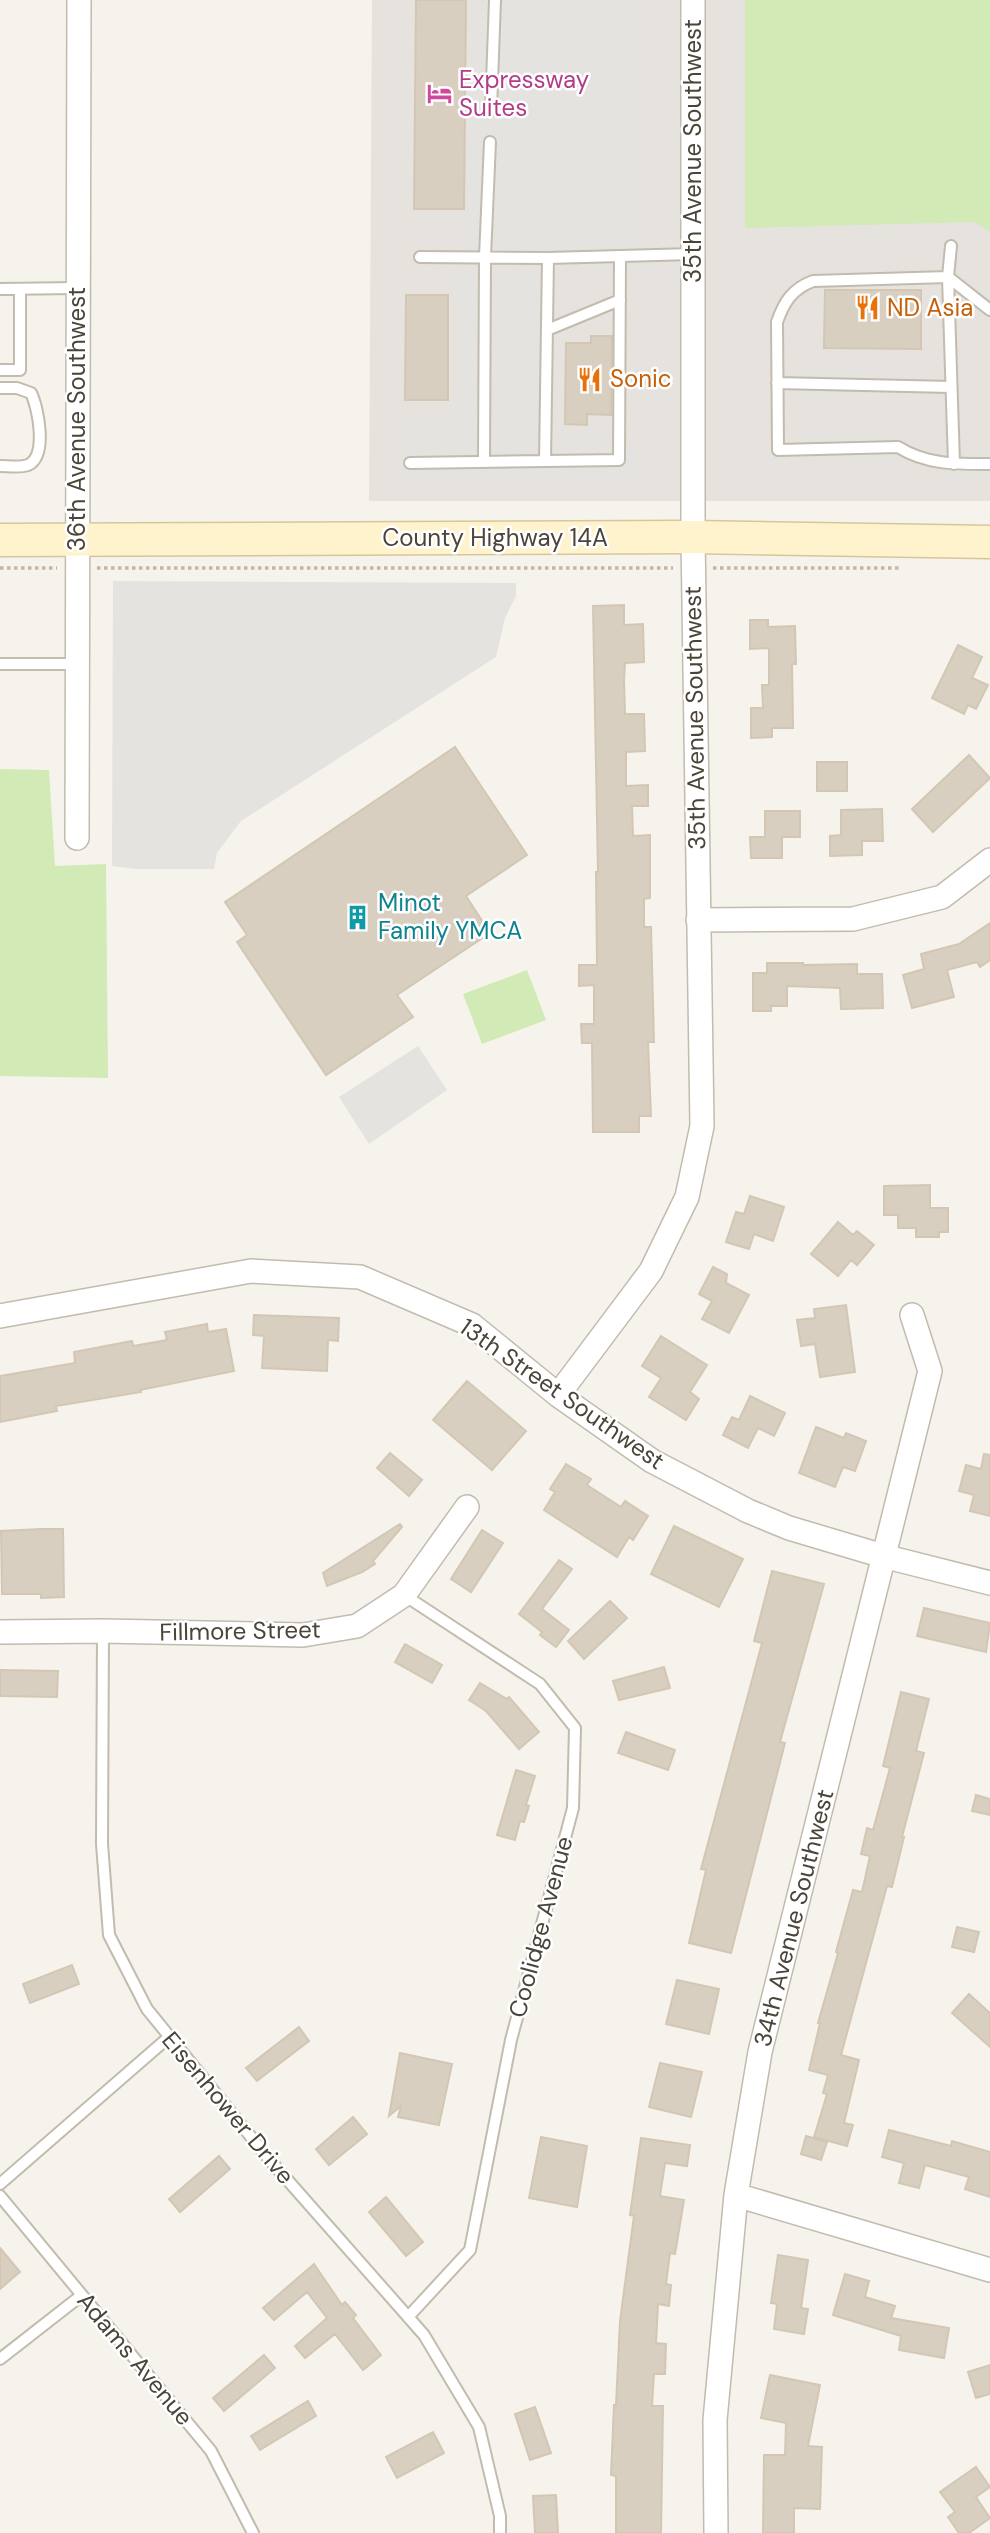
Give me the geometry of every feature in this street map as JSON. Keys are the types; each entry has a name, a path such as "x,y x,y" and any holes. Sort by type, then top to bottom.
{"main road":[{"name":"County Highway 14A","path":"0,540 693,537 990,542"}],"street":[{"name":"36th Avenue Southwest","path":"77,838 79,0"},
{"name":"35th Avenue Southwest","path":"558,1395 651,1271 687,1197 702,1126 693,537 693,0"},
{"path":"698,920 853,919 942,897 990,860"},
{"name":"13th Street Southwest","path":"0,1316 251,1270 359,1277 472,1325 558,1395 652,1461 748,1511 789,1528 883,1556 990,1583"},
{"name":"34th Avenue Southwest","path":"716,2533 715,2420 736,2195 760,2052 930,1371 912,1315"},
{"name":"Fillmore Street","path":"0,1632 303,1635 357,1626 404,1595 467,1507"},
{"path":"736,2195 990,2270"}],"lane":[{"path":"491,110 495,0"},
{"path":"484,461 485,257 490,142"},
{"path":"951,246 948,277 954,464"},
{"path":"420,257 548,258 693,254"},
{"path":"410,463 619,460 620,256"},
{"path":"545,461 548,258"},
{"path":"990,310 948,277 813,281 799,286 784,303 777,322 778,450 898,447 914,457 954,464 990,464"},
{"path":"0,289 77,288"},
{"path":"0,370 20,370 20,289"},
{"path":"547,330 620,300"},
{"path":"777,383 951,387"},
{"path":"0,388 17,388 31,393 37,405 40,430 39,446 34,460 27,465 0,466"},
{"path":"0,664 78,664"},
{"name":"Coolidge Avenue","path":"404,1595 540,1684 575,1728 573,1808 511,2040 470,2250 408,2316"},
{"name":"Eisenhower Drive","path":"103,1631 103,1844 109,1935 147,2010 269,2159 424,2335 479,2427 500,2516 500,2533"},
{"path":"0,2184 169,2037"},
{"name":"Adams Avenue","path":"0,2196 211,2451 253,2533"},
{"path":"0,2359 82,2295"}],"path":[{"path":"0,568 55,568"},
{"path":"101,568 668,568"},
{"path":"720,568 909,568"}],"shaded area":[{"path":"372,0 990,0 990,501 369,501"},
{"path":"468,0 636,0 636,267 466,268"},
{"path":"457,273 539,273 538,441 456,439"},
{"path":"403,427 449,427 451,441 634,444 633,481 407,479"},
{"path":"113,581 516,583 516,596 505,618 496,657 241,821 217,853 214,869 136,869 112,866"},
{"path":"418,1046 447,1090 369,1144 339,1097"}],"green space":[{"path":"745,0 990,0 990,232 975,222 745,228"},
{"path":"0,769 49,770 55,866 106,864 108,1078 0,1076"},
{"path":"527,970 546,1020 482,1044 463,994"}],"building":[{"path":"416,0 466,0 464,209 414,209"},
{"path":"825,290 921,290 921,349 824,348"},
{"path":"406,295 448,295 448,400 405,400"},
{"name":"Sonic","path":"591,336 612,336 611,415 587,414 587,425 565,424 566,343 591,343"},
{"path":"624,605 624,625 643,624 644,662 625,663 624,681 625,714 644,714 645,751 626,752 626,786 648,785 648,806 632,806 633,836 650,835 650,898 644,899 644,927 651,927 654,1042 648,1042 651,1116 639,1116 639,1132 593,1132 592,1043 582,1043 581,1024 594,1024 594,985 579,986 579,965 597,965 593,606"},
{"path":"750,620 768,620 768,627 795,626 796,664 792,664 793,728 772,728 772,737 751,738 751,708 763,708 762,685 769,685 769,648 750,649"},
{"path":"958,645 982,657 972,678 988,685 976,709 968,705 964,714 932,698"},
{"name":"Minot Family YMCA","path":"455,747 527,855 466,896 490,933 397,995 413,1017 326,1075 237,942 247,935 225,902"},
{"path":"969,755 990,778 933,832 912,809"},
{"path":"817,762 847,762 847,791 817,791"},
{"path":"882,809 883,841 862,841 862,855 830,856 830,836 841,835 841,810"},
{"path":"765,811 800,811 800,837 782,837 782,858 751,858 750,837 765,837"},
{"path":"990,923 990,960 980,967 977,962 947,970 954,997 912,1008 903,975 924,969 921,954 959,944"},
{"path":"767,963 857,964 857,974 882,974 883,1008 841,1009 840,988 787,986 787,1006 771,1006 771,1011 753,1011 753,973 767,973"},
{"path":"930,1185 930,1208 948,1208 948,1232 939,1232 939,1237 916,1237 916,1228 898,1228 898,1215 884,1215 884,1186"},
{"path":"750,1196 784,1207 773,1241 754,1234 749,1249 726,1242 736,1212 744,1214"},
{"path":"838,1222 853,1235 857,1231 874,1245 857,1265 851,1260 838,1276 811,1254"},
{"path":"713,1267 727,1274 726,1283 749,1295 729,1333 702,1319 712,1301 699,1294"},
{"path":"846,1305 855,1372 820,1377 815,1344 801,1346 797,1320 815,1318 814,1309"},
{"path":"254,1315 339,1318 338,1341 328,1340 327,1371 262,1368 264,1336 253,1335"},
{"path":"207,1324 208,1332 226,1329 234,1371 140,1390 141,1392 56,1406 57,1411 0,1422 0,1376 75,1363 74,1352 132,1341 133,1346 167,1340 165,1332"},
{"path":"661,1336 707,1365 690,1392 699,1399 686,1420 649,1397 661,1378 642,1366"},
{"path":"467,1381 526,1431 492,1470 433,1420"},
{"path":"750,1396 785,1413 774,1436 758,1428 748,1448 723,1435 732,1417 739,1420"},
{"path":"816,1427 844,1438 846,1433 866,1441 855,1471 843,1467 835,1487 799,1473"},
{"path":"390,1453 422,1480 409,1496 377,1468"},
{"path":"984,1454 990,1455 990,1516 970,1511 974,1495 959,1491 966,1465 981,1469"},
{"path":"566,1464 591,1479 587,1485 621,1507 625,1501 648,1516 633,1540 629,1537 617,1557 544,1510 555,1492 550,1489"},
{"path":"400,1524 402,1527 373,1561 375,1564 327,1586 323,1573"},
{"path":"674,1526 743,1559 719,1607 651,1574"},
{"path":"63,1529 64,1597 41,1598 41,1594 2,1594 1,1531"},
{"path":"482,1530 503,1543 471,1592 451,1579"},
{"path":"559,1560 572,1569 542,1609 569,1630 556,1647 519,1614"},
{"path":"772,1571 824,1584 780,1742 785,1743 731,1953 689,1943 706,1870 701,1869 762,1643 754,1641"},
{"path":"610,1601 627,1618 584,1659 568,1641"},
{"path":"924,1608 990,1623 986,1652 917,1636"},
{"path":"405,1644 442,1665 432,1683 395,1662"},
{"path":"664,1667 670,1688 619,1700 613,1681"},
{"path":"0,1670 58,1671 57,1697 0,1696"},
{"path":"480,1683 507,1699 509,1697 539,1732 519,1749 486,1711 469,1700"},
{"path":"901,1692 929,1699 916,1751 924,1753 892,1887 887,1886 841,2055 859,2060 844,2123 853,2125 847,2146 814,2137 827,2094 823,2093 828,2075 809,2070 818,2023 853,1890 862,1892 870,1856 861,1854 867,1828 873,1830 890,1768 883,1766"},
{"path":"626,1732 675,1750 668,1770 618,1753"},
{"path":"516,1770 535,1776 524,1822 520,1821 515,1840 497,1835"},
{"path":"976,1795 990,1799 990,1815 972,1811"},
{"path":"957,1927 979,1932 974,1952 952,1947"},
{"path":"72,1965 79,1984 30,2003 23,1984"},
{"path":"677,1980 719,1989 709,2034 666,2024"},
{"path":"969,1994 990,2013 990,2047 952,2013"},
{"path":"299,2027 309,2041 257,2081 246,2068"},
{"path":"400,2053 452,2064 439,2125 398,2117 401,2106 389,2116"},
{"path":"660,2063 702,2072 691,2117 649,2107"},
{"path":"353,2117 367,2134 329,2165 316,2149"},
{"path":"889,2130 951,2146 952,2141 990,2152 990,2197 965,2189 969,2177 925,2165 919,2188 899,2183 904,2163 882,2157"},
{"path":"806,2136 827,2142 821,2160 801,2154"},
{"path":"541,2137 587,2146 577,2207 529,2198"},
{"path":"641,2138 690,2145 687,2166 665,2163 660,2196 684,2200 675,2254 670,2253 666,2284 671,2285 669,2306 658,2304 656,2343 666,2344 665,2374 654,2374 652,2406 663,2406 661,2533 616,2533 616,2476 611,2475 614,2405 620,2321 634,2216 630,2215"},
{"path":"219,2156 230,2169 180,2212 169,2199"},
{"path":"386,2197 423,2242 406,2256 369,2212"},
{"path":"0,2248 20,2272 0,2289"},
{"path":"778,2255 808,2260 801,2308 808,2309 804,2334 774,2329 777,2304 771,2303"},
{"path":"314,2264 342,2305 345,2302 356,2315 353,2318 381,2355 363,2370 335,2334 305,2358 295,2346 327,2318 307,2292 274,2320 263,2308"},
{"path":"845,2274 869,2281 865,2297 895,2306 891,2318 949,2328 944,2358 899,2350 901,2336 833,2315"},
{"path":"264,2355 275,2368 224,2411 213,2398"},
{"path":"990,2365 990,2394 976,2398 968,2372"},
{"path":"770,2375 820,2385 808,2446 822,2447 820,2509 794,2508 794,2533 763,2533 764,2455 785,2455 786,2423 761,2418"},
{"path":"308,2401 316,2416 260,2450 251,2436"},
{"path":"535,2407 551,2453 530,2460 515,2414"},
{"path":"433,2432 444,2453 397,2478 386,2457"},
{"path":"976,2467 990,2487 976,2497 990,2518 969,2533 959,2533 948,2517 955,2512 940,2492"},
{"path":"556,2495 558,2533 535,2533 533,2496"}],"place":[{"name":"Expressway Suites","path":"439,94"},
{"name":"ND Asia","path":"867,308"},
{"name":"Sonic","path":"590,379"},
{"name":"Minot Family YMCA","path":"358,917"}]}
